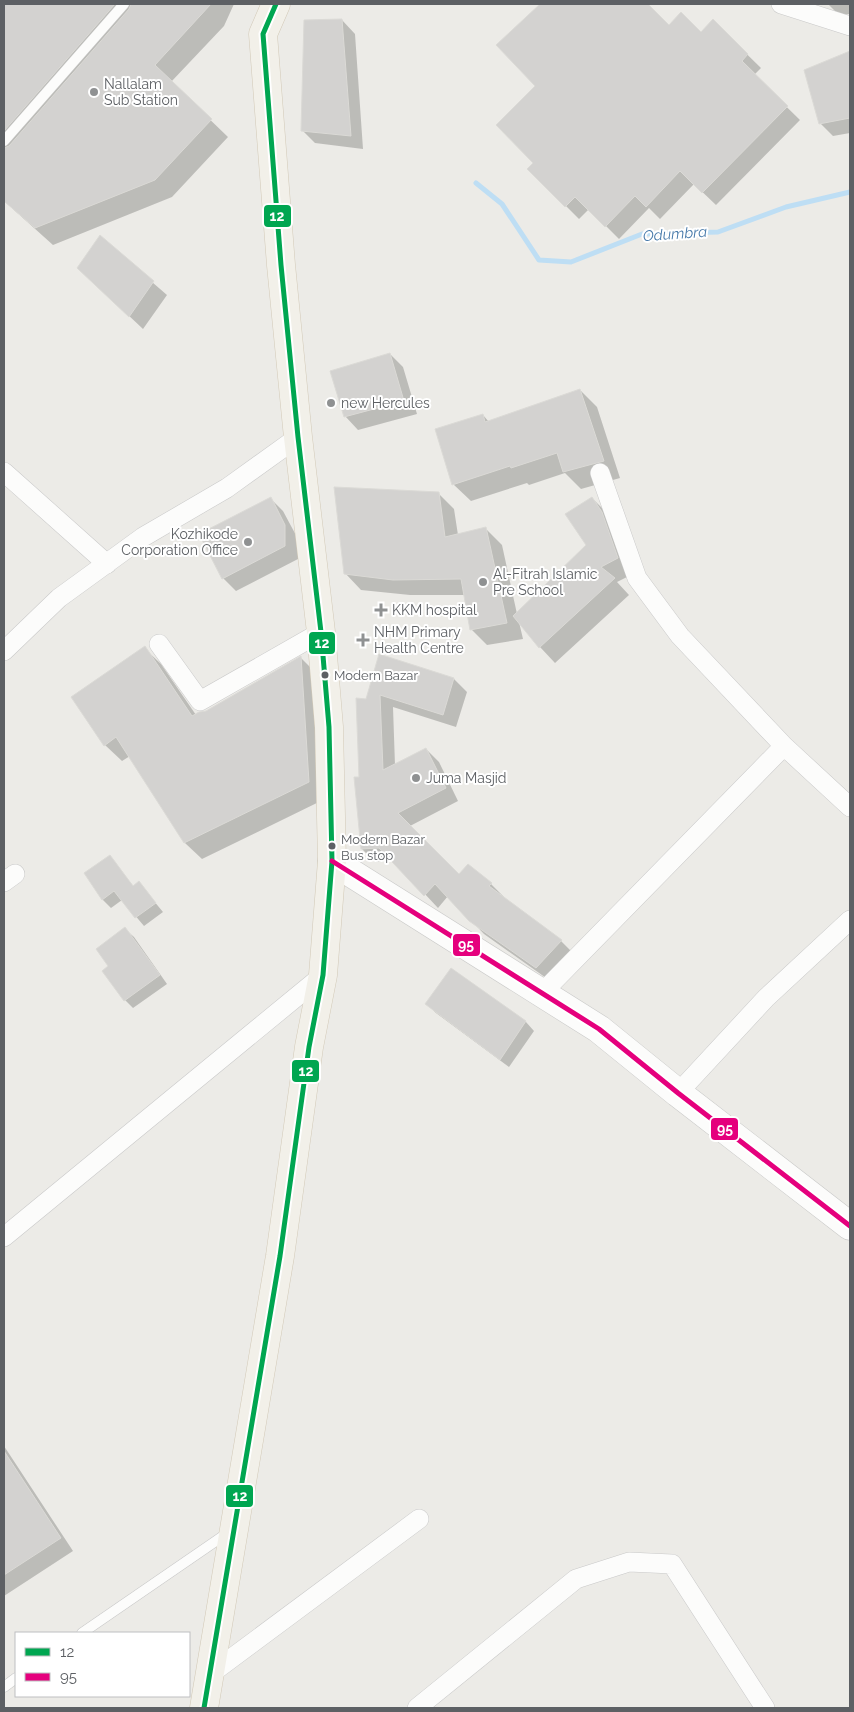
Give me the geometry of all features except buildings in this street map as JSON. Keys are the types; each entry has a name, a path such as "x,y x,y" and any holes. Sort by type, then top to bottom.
{"main road":[{"path":"204,1708 280,1256 309,1048 322,975 332,861 329,727 321,632 298,437 281,265 264,34 276,4"},
{"path":"332,861 600,1029 678,1093 850,1226"}],"street":[{"path":"781,4 850,26"},
{"path":"4,651 59,598 143,537 228,488 298,437"},
{"path":"4,472 107,564"},
{"path":"600,473 638,578 680,636 784,746 850,807"},
{"path":"159,644 200,701 321,632"},
{"path":"542,993 784,746"},
{"path":"678,1093 766,998 850,920"},
{"path":"4,1237 322,975"},
{"path":"209,1675 419,1520"},
{"path":"416,1708 576,1579 629,1562 672,1564 765,1708"}],"lane":[{"path":"4,140 124,4"},
{"path":"83,1632 234,1528"},
{"path":"4,1687 15,1679"}],"waterway":[{"name":"Odumbra","path":"476,183 502,204 539,260 571,262 642,234 718,232 786,207 850,192"}],"transit line":[{"name":"12","path":"204,1708 280,1256 309,1047 323,975 332,861 329,727 321,632 298,437 281,265 263,34 276,4"},
{"name":"95","path":"332,861 599,1029 678,1093 850,1226"}],"place":[{"name":"Nallalam Sub Station","path":"94,92"},
{"name":"new Hercules","path":"331,403"},
{"name":"Kozhikode Corporation Office","path":"248,542"},
{"name":"Al-Fitrah Islamic Pre School","path":"483,582"},
{"name":"KKM hospital","path":"381,610"},
{"name":"NHM Primary Health Centre","path":"363,640"},
{"name":"Modern Bazar","path":"325,675"},
{"name":"Juma Masjid","path":"416,778"},
{"name":"Modern Bazar Bus stop","path":"332,846"}]}
